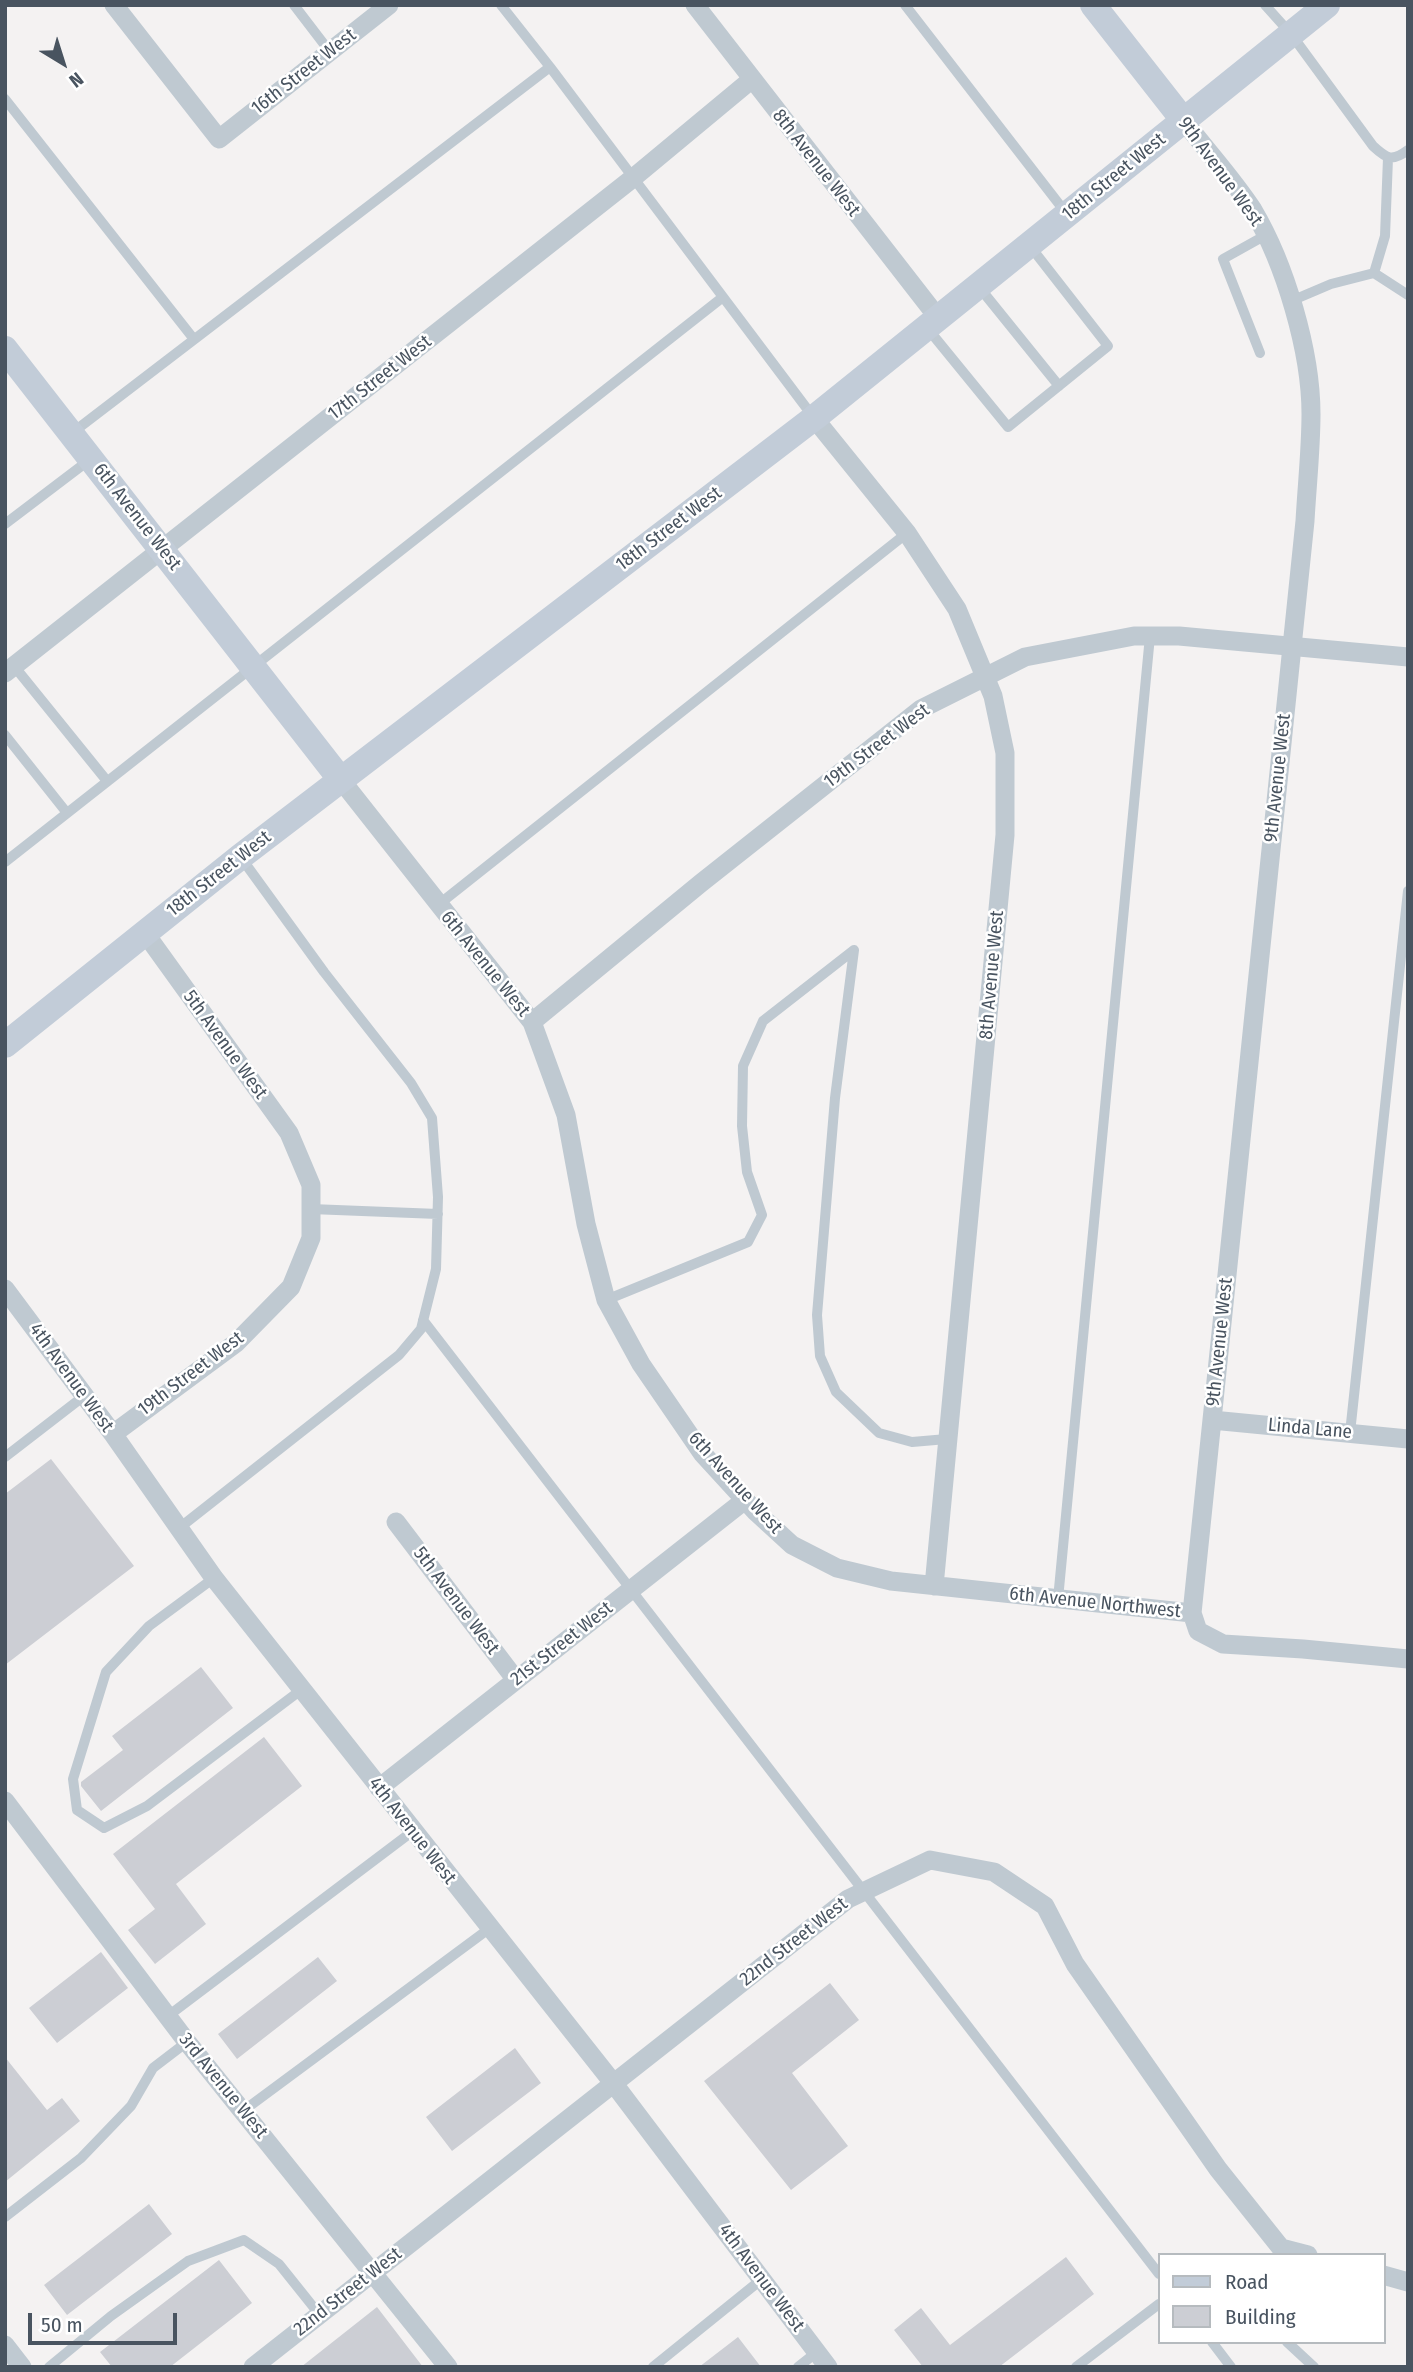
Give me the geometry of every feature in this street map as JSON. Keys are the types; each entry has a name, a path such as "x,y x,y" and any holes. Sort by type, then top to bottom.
{"street":[{"name":"16th Street West","path":"114,5 219,139 389,5"},
{"name":"8th Avenue West","path":"695,5 933,323"},
{"name":"9th Avenue West","path":"1093,5 1252,208 1266,235 1303,341 1311,413 1305,520 1192,1614"},
{"name":"18th Street West","path":"5,1045 240,857 814,418 1327,5"},
{"name":"17th Street West","path":"10,669 633,178 751,80"},
{"name":"6th Avenue West","path":"5,349 532,1022 566,1115 586,1224 606,1300 642,1364 702,1452 745,1500 792,1545 837,1568 891,1581 934,1586"},
{"name":"8th Avenue West","path":"814,418 907,533 957,609 993,696 1006,753 1005,835 934,1586"},
{"name":"19th Street West","path":"532,1022 701,883 921,709 1026,657 1133,636 1179,636 1408,657"},
{"name":"5th Avenue West","path":"145,933 289,1133 300,1159"},
{"name":"19th Street West","path":"113,1434 236,1343 291,1287 311,1238 311,1185 300,1159"},
{"name":"4th Avenue West","path":"5,1289 113,1434 214,1578 614,2084 822,2359"},
{"name":"Linda Lane","path":"1212,1420 1408,1439"},
{"name":"21st Street West","path":"379,1788 745,1500"},
{"name":"5th Avenue West","path":"396,1522 516,1680"},
{"name":"6th Avenue Northwest","path":"934,1586 1192,1614 1198,1631 1223,1644 1303,1648 1408,1659"},
{"name":"3rd Avenue West","path":"5,1801 187,2042 448,2367"},
{"name":"22nd Street West","path":"253,2367 848,1899 930,1860 994,1872 1045,1906 1083,1975 1218,2169 1281,2251"},
{"path":"1385,2276 1408,2282"},
{"path":"5,2345 23,2367"}],"lane":[{"path":"294,5 330,52"},
{"path":"501,5 550,66 814,418"},
{"path":"905,5 1068,215"},
{"path":"1265,5 1291,34 1373,146 1388,158 1398,158 1408,149"},
{"path":"71,433 550,66"},
{"path":"5,99 193,338"},
{"path":"1374,273 1385,236 1388,158"},
{"path":"1259,353 1223,259 1266,235"},
{"path":"933,323 1008,428 1108,346 1030,246"},
{"path":"1291,301 1331,284 1374,273 1408,295"},
{"path":"979,286 1059,386"},
{"path":"5,862 723,296"},
{"path":"5,524 91,458"},
{"path":"438,905 907,533"},
{"path":"1058,1599 1150,636"},
{"path":"10,669 107,781"},
{"path":"5,735 67,813"},
{"path":"178,1529 399,1355 421,1329 436,1269 438,1214 432,1118 411,1083 324,972 240,857"},
{"path":"1350,1433 1408,891"},
{"path":"606,1300 748,1242 762,1215 747,1172 742,1126 743,1066 763,1021 854,950 835,1098 818,1302 820,1356 836,1392 878,1433 912,1443 947,1440"},
{"path":"312,1209 438,1214"},
{"path":"424,1320 1158,2273"},
{"path":"5,1457 84,1396"},
{"path":"214,1578 149,1626 106,1672 73,1779 77,1810 104,1828 147,1806 301,1690"},
{"path":"168,2017 413,1832"},
{"path":"243,2112 489,1928"},
{"path":"5,2217 80,2158 131,2106 153,2068 187,2042"},
{"path":"49,2367 111,2316 188,2261 244,2239 279,2264 320,2314"},
{"path":"653,2367 762,2279"},
{"path":"1076,2367 1158,2305"},
{"path":"1214,2344 1231,2367"},
{"path":"1289,2344 1314,2367"},
{"path":"798,2367 822,2359"}],"building":[{"path":"51,1459 134,1566 5,1665 5,1494"},
{"path":"201,1667 233,1708 101,1811 81,1786 81,1782 123,1750 112,1736"},
{"path":"264,1737 302,1786 176,1884 206,1924 155,1964 128,1930 155,1909 113,1854"},
{"path":"101,1952 128,1988 57,2043 29,2008"},
{"path":"318,1957 337,1981 237,2059 218,2034"},
{"path":"830,1983 859,2020 792,2073 848,2146 791,2190 704,2081"},
{"path":"515,2048 541,2083 452,2151 426,2117"},
{"path":"5,2057 47,2110 62,2098 80,2121 5,2182"},
{"path":"149,2204 172,2234 67,2315 44,2285"},
{"path":"1066,2257 1094,2294 999,2367 923,2367 894,2330 921,2308 950,2345"},
{"path":"219,2260 252,2303 170,2367 112,2367 100,2352"},
{"path":"377,2307 423,2367 301,2367"},
{"path":"738,2337 761,2367 699,2367"}]}
